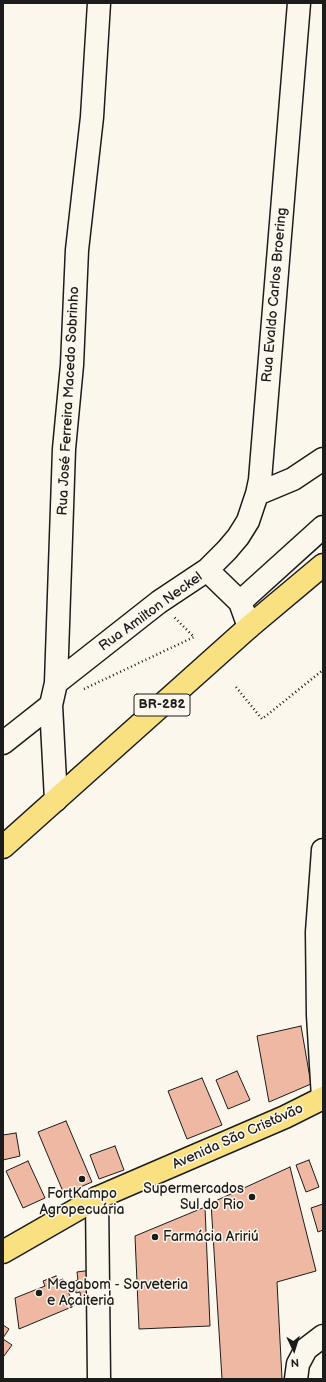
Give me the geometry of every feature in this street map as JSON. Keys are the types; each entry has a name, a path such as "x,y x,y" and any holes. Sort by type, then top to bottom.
{"main road":[{"name":"BR-282","path":"3,847 249,627 323,566"},
{"name":"Avenida São Cristóvão","path":"3,1252 97,1198 285,1117 323,1098"}],"street":[{"name":"Rua José Ferreira Macedo Sobrinho","path":"56,800 51,705 56,683 64,450 72,365 77,250 92,117 98,3"},
{"name":"Rua Evaldo Carlos Broering","path":"207,570 238,537 248,520 257,494 261,464 299,3"},
{"path":"257,494 293,479 323,459"},
{"path":"240,602 323,527"},
{"name":"Rua Amilton Neckel","path":"56,683 159,602 207,570 240,602 249,627"},
{"path":"3,743 51,705"},
{"path":"323,850 316,932 318,1015 323,1098"},
{"path":"97,1198 99,1379"},
{"path":"296,1379 298,1364 306,1349 323,1336"}],"path":[{"path":"80,691 194,637 159,602"},
{"path":"236,687 262,719 323,670"}],"building":[{"path":"301,1026 311,1084 269,1102 257,1036"},
{"path":"237,1071 250,1100 228,1109 216,1080"},
{"path":"202,1078 222,1125 187,1139 168,1091"},
{"path":"66,1121 92,1182 64,1194 38,1132"},
{"path":"16,1133 20,1156 3,1160 3,1135"},
{"path":"115,1146 124,1170 99,1179 90,1155"},
{"path":"309,1160 319,1187 306,1192 296,1165"},
{"path":"28,1161 45,1198 23,1208 6,1171"},
{"path":"290,1167 316,1271 277,1282 282,1379 222,1379 211,1203"},
{"path":"323,1204 323,1230 318,1232 311,1208"},
{"path":"205,1207 210,1326 139,1329 135,1236"},
{"path":"92,1270 96,1298 81,1300 80,1292 76,1293 74,1281 78,1280 77,1272"},
{"path":"56,1276 58,1281 63,1279 74,1306 19,1329 15,1298 45,1286 43,1281"},
{"path":"3,1325 9,1329 3,1338"},
{"path":"3,1339 12,1345 4,1356 3,1356"}],"place":[{"name":"FortKampo Agropecuária","path":"82,1179"},
{"name":"Supermercados Sul do Rio","path":"252,1197"},
{"name":"Farmácia Aririú","path":"155,1237"},
{"name":"Megabom - Sorveteria e Açaiteria","path":"39,1293"}]}
